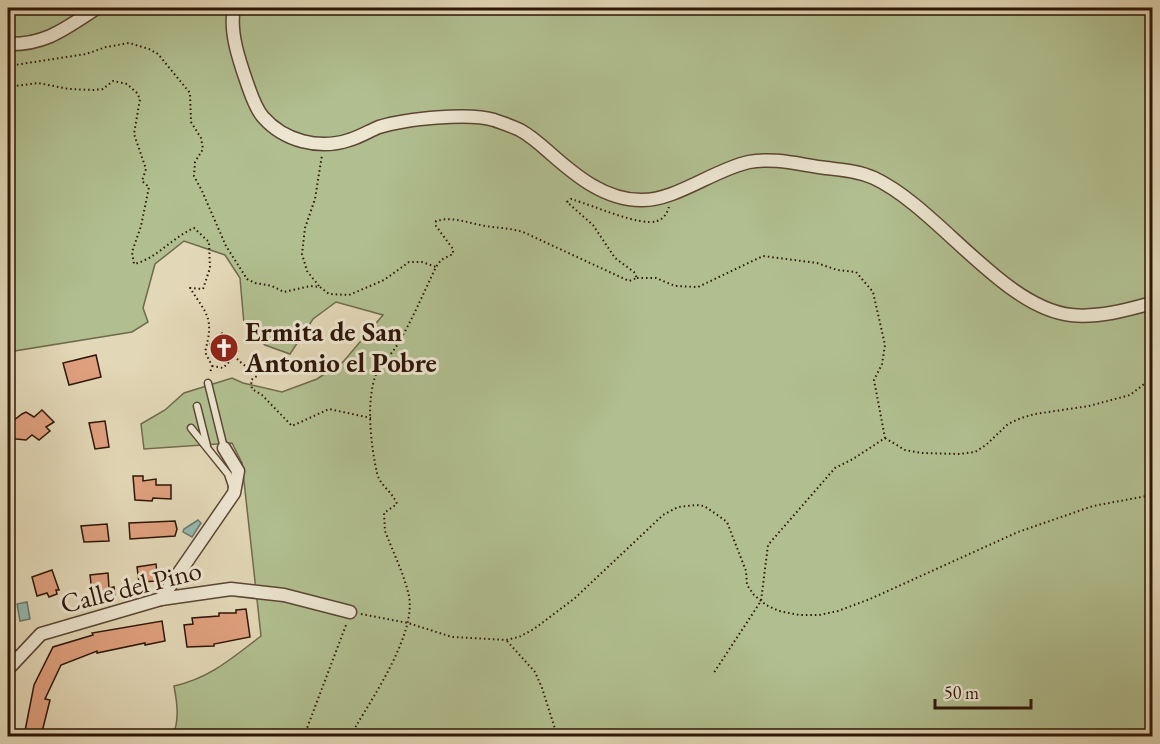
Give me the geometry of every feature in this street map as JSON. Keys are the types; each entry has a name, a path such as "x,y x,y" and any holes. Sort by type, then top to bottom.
{"street":[{"path":"8,44 22,44 53,36 97,8"},
{"path":"234,8 232,17 242,69 254,101 263,117 294,139 323,144 348,141 379,128 401,123 460,118 490,119 520,130 590,185 611,194 644,201 673,193 747,162 765,160 854,172 874,178 898,194 1012,288 1046,308 1069,315 1090,316 1152,303"},
{"path":"161,599 234,493 238,471 224,448"},
{"name":"Calle del Pino","path":"8,669 42,634 161,599 231,589 284,595 351,612"}],"lane":[{"path":"208,383 224,448"},
{"path":"197,406 207,447"},
{"path":"191,428 228,474 234,493"}],"path":[{"path":"8,66 86,54 106,47 129,43 158,54 190,93 191,122 201,138 203,150 195,162 194,176 226,246 248,279 255,283 272,285 284,292 310,286 320,287"},
{"path":"8,87 38,83 69,89 93,90 103,89 113,81 127,84 137,93 140,99 134,134 146,169 142,181 149,187 141,226 132,252 134,264 143,262 181,233 194,228 210,242 210,268 203,289 190,288 207,315 211,330 205,352 212,366 208,383"},
{"path":"323,144 317,188 305,228 302,254 307,271 320,287 329,294 349,295 384,280 409,261 422,262 436,267"},
{"path":"637,278 634,272 615,258 593,225 567,202 571,199 626,217 651,222 662,219 667,213 673,193"},
{"path":"354,736 356,726 393,661 408,623 409,597 383,520 384,513 397,504 381,484 378,476 371,438 372,397 378,371 399,343 436,267 441,260 453,254 453,249 436,226 436,221 452,219 485,226 506,227 523,232 629,281 637,278 656,278 675,286 698,287 763,256 817,263 837,270 856,272 873,292 885,345 882,364 874,380 885,438 905,450 922,453 975,452 1008,424 1021,418 1089,406 1130,395 1152,378"},
{"path":"212,366 223,368 235,356 257,376 251,380 252,389 262,395 292,426 329,408 371,418"},
{"path":"713,674 761,601 768,545 835,468 885,438"},
{"path":"304,736 351,612 408,623 452,637 506,640 519,637 555,614 663,515 678,507 704,506 727,522 746,571 747,585 761,601 780,611 799,615 819,615 838,611 870,599 1018,532 1093,506 1152,495"},
{"path":"506,640 535,672 556,732 560,736"}],"green space":[{"path":"8,8 1152,8 1152,736 172,736 177,718 174,686 210,672 261,636 242,463 232,443 144,449 141,424 165,410 184,393 232,378 243,383 282,392 317,379 343,362 383,315 336,302 313,319 290,354 265,345 244,324 240,278 225,255 184,241 155,264 143,308 148,322 132,332 8,352"}],"water":[{"path":"198,520 201,523 192,537 183,532 184,529"},
{"path":"27,602 30,619 20,621 17,604"}],"building":[{"name":"Ermita de San Antonio el Pobre","path":"222,333 238,351 226,362 210,344"},
{"path":"96,355 101,377 69,385 63,363"},
{"path":"42,410 54,422 46,427 50,431 39,440 32,435 26,440 16,439 10,434 9,424 22,414 26,412 34,417"},
{"path":"105,421 109,447 95,449 89,423"},
{"path":"133,476 143,476 143,481 156,479 156,485 171,485 171,499 135,500"},
{"path":"175,521 177,529 175,536 130,539 129,523"},
{"path":"107,524 109,541 84,542 81,526"},
{"path":"156,564 158,581 139,582 137,567"},
{"path":"52,570 59,590 56,590 57,594 49,597 47,593 37,596 32,577"},
{"path":"108,573 109,588 114,587 115,598 93,601 90,575"},
{"path":"246,609 250,637 214,644 214,646 187,647 184,625 193,624 192,618 219,616 219,613 236,613 236,610"},
{"path":"162,621 165,641 97,653 97,651 61,665 45,699 50,700 41,736 24,736 34,685 53,647 93,635 92,633"}],"place":[{"name":"Ermita de San Antonio el Pobre","path":"224,348"}]}
